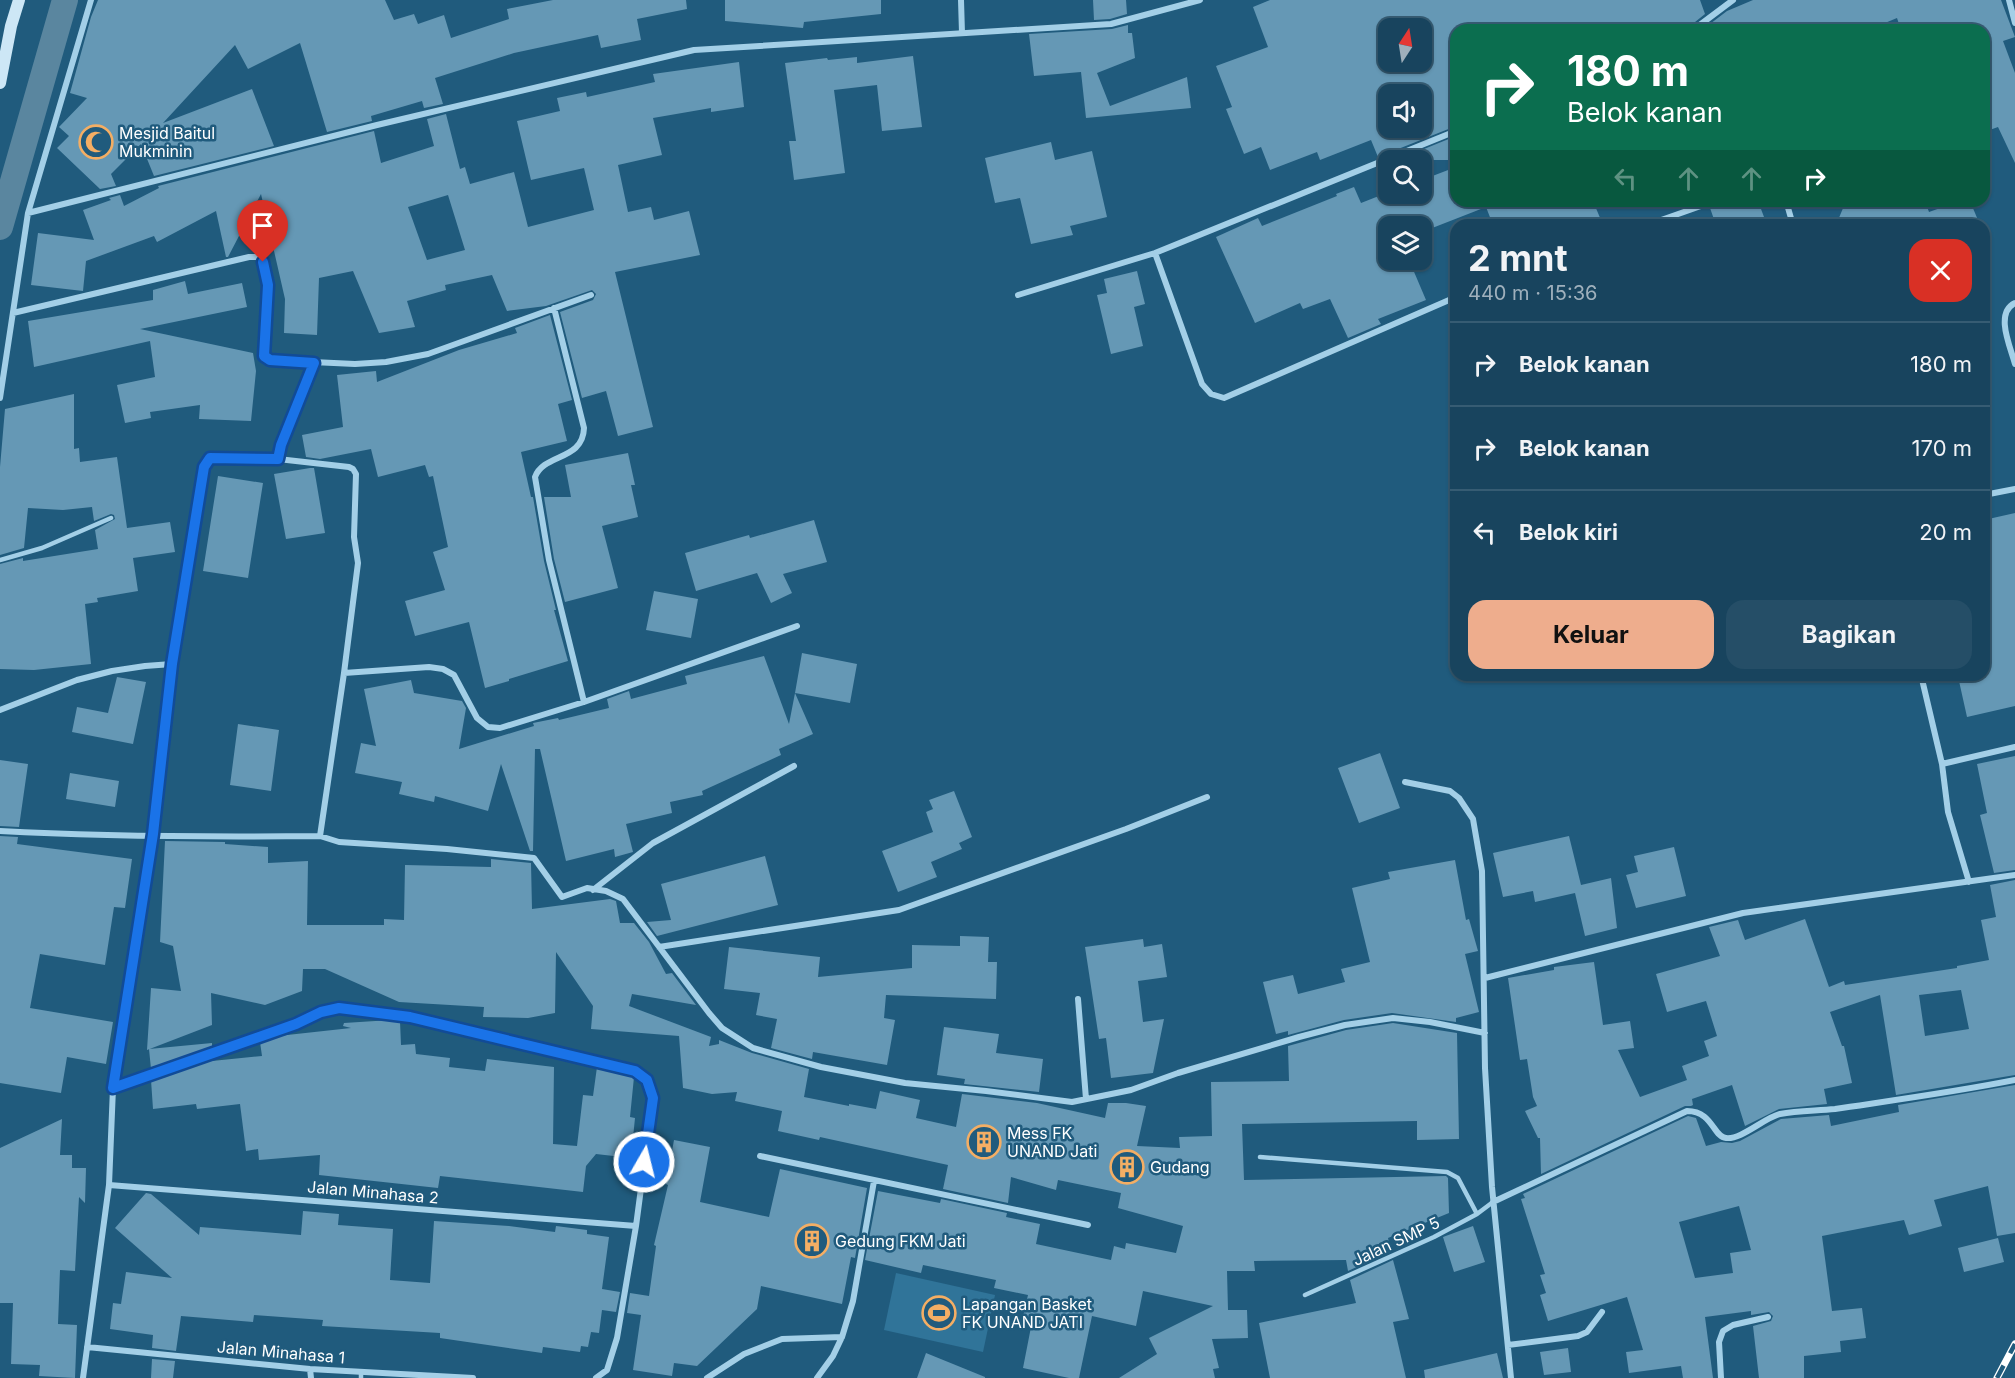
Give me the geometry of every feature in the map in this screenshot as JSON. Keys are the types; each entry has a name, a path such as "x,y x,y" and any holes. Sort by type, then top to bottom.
{"main road":[{"path":"0,83 6,25 19,0"}],"street":[{"path":"0,398 28,213 91,0"},
{"path":"961,0 962,33"},
{"path":"28,213 377,125 694,50 1112,24 1200,0"},
{"path":"1702,24 1732,0"},
{"path":"2009,0 2015,23"},
{"path":"1018,295 1155,253 1450,133"},
{"path":"1664,219 1698,207"},
{"path":"1155,253 1202,384 1211,394 1224,398 1450,300"},
{"path":"14,313 257,257 263,262 268,285 264,356 270,360 314,363 386,362 428,354 591,295"},
{"path":"2015,303 2007,310 2005,317 2006,331 2015,364"},
{"path":"554,308 584,428 579,446 538,470 536,477 549,560 584,702"},
{"path":"278,459 281,445 314,363"},
{"path":"83,1378 109,1185 113,1088 153,834 172,664 200,481 206,462 210,458 278,459 349,467 354,469 356,474 354,537 358,563 320,836"},
{"path":"1990,494 2015,489"},
{"path":"344,673 429,667 443,669 454,675 477,718 488,727 500,728 584,702 797,626"},
{"path":"0,710 77,680 112,671 172,664"},
{"path":"1922,681 1942,764 1948,812 1969,882"},
{"path":"1942,764 2015,747"},
{"path":"593,890 653,843 794,766"},
{"path":"1405,782 1450,791 1459,798 1473,819 1482,871 1485,1033 1493,1202 1511,1378"},
{"path":"659,947 899,910 1126,829 1207,797"},
{"path":"0,831 70,835 153,834 192,837 320,836 339,842 447,849 534,858 562,897 583,889 606,891 623,899 722,1028 753,1048 821,1067 905,1083 1072,1102 1131,1090 1178,1073 1299,1037 1394,1017 1485,1033"},
{"path":"1485,978 1743,913 2015,875"},
{"path":"1078,999 1086,1099"},
{"path":"113,1088 296,1024 321,1012 339,1008 410,1017 635,1071 647,1080 653,1098 636,1226 614,1351 607,1370 596,1378"},
{"path":"1493,1202 1688,1112 1700,1113 1709,1119 1721,1136 1728,1138 1738,1136 1779,1114 1829,1110 2015,1080"},
{"path":"760,1156 1088,1225"},
{"path":"817,1378 833,1356 842,1337 853,1301 874,1181"},
{"name":"Jalan Minahasa 2","path":"109,1185 636,1226"},
{"path":"1508,1345 1578,1336 1587,1332 1602,1312"},
{"path":"1721,1378 1719,1342 1722,1331 1733,1325 1768,1317"},
{"path":"707,1378 744,1354 782,1339 842,1337"},
{"name":"Jalan Minahasa 1","path":"87,1347 361,1375 473,1378"},
{"path":"310,1369 311,1378"}],"lane":[{"path":"0,560 42,548 111,519"},
{"path":"1260,1157 1447,1172 1458,1178 1477,1214"},
{"name":"Jalan SMP 5","path":"1305,1295 1434,1238 1477,1214 1493,1202"}],"shaded area":[{"name":"Lapangan Basket FK UNAND JATI","path":"896,1273 995,1295 983,1352 884,1330"}],"building":[{"path":"98,0 385,0 394,20 414,14 418,24 444,15 451,38 509,19 507,9 553,0 686,0 687,9 637,19 641,40 601,48 598,35 514,53 435,78 443,104 424,108 422,101 371,116 372,121 327,132 300,43 248,69 235,45 163,123 252,89 274,146 154,176 141,144 111,174 116,186 100,189 57,148 69,136 59,127 87,98 70,93 91,17"},
{"path":"725,0 881,0 881,14 804,22 803,28 725,21"},
{"path":"1093,0 1126,0 1127,14 1110,19 1094,20"},
{"path":"1270,0 1700,0 1705,14 1692,24 1648,24 1647,22 1642,24 1450,24 1450,128 1432,136 1432,84 1378,84 1378,138 1426,138 1396,150 1378,150 1378,157 1371,140 1320,160 1317,152 1270,170 1261,147 1244,154 1226,109 1232,107 1216,66 1268,47 1253,7"},
{"path":"1753,0 2001,0 2015,37 2003,41 2015,73 2015,163 1998,127 1990,130 1990,24 1899,24 1897,18 1882,24 1710,24 1727,11"},
{"path":"1128,25 1128,33 1132,33 1135,58 1097,73 1110,106 1187,77 1191,108 1086,118 1081,72 1034,76 1029,34 1112,29"},
{"path":"913,56 922,127 882,131 877,85 834,90 845,173 794,180 789,141 796,141 785,63 857,57 857,63"},
{"path":"739,62 744,107 711,112 711,108 653,118 662,155 618,165 628,212 651,207 654,220 689,211 700,255 615,272 653,427 618,436 606,391 582,398 560,312 593,300 596,294 592,290 546,306 507,311 492,275 445,285 446,290 407,301 415,327 379,333 353,271 319,278 317,335 284,333 285,299 261,194 228,257 226,257 216,211 157,242 154,236 86,261 83,291 31,285 38,233 94,240 83,210 111,200 109,198 120,195 124,206 159,188 158,186 374,131 381,163 434,146 427,119 446,114 460,169 465,167 470,184 514,172 528,227 594,210 584,168 531,180 517,121 560,111 557,98 586,92 587,97 655,82 653,74","holes":["448,195 465,250 427,260 408,207"]},
{"path":"1450,138 1450,160 1432,160 1432,150 1422,150"},
{"path":"1051,142 1055,160 1092,151 1107,217 1070,226 1073,235 1031,244 1020,198 995,203 985,158"},
{"path":"1450,169 1450,207 1486,207 1450,219 1450,221 1432,228 1432,216 1378,216 1378,270 1413,270 1426,300 1378,319 1381,324 1348,338 1330,299 1303,309 1300,303 1255,323 1216,237 1258,218 1262,226 1354,187 1361,203 1378,196 1378,204 1432,204 1432,176"},
{"path":"1486,207 1596,207 1600,219 1491,219"},
{"path":"1760,207 1765,219 1714,219 1710,208"},
{"path":"1844,207 1927,207 1929,212 1943,207 1972,207 1978,219 1838,219"},
{"path":"1137,271 1145,304 1134,307 1143,346 1111,354 1097,295 1107,293 1104,279"},
{"path":"185,281 188,294 242,283 247,307 140,329 253,353 256,371 251,421 199,419 200,405 150,412 151,418 125,423 117,385 155,377 150,341 34,367 28,321 153,300 153,290"},
{"path":"550,315 572,400 558,404 567,441 521,452 531,497 533,497 544,561 556,610 554,610 568,661 485,688 469,622 415,636 405,601 445,590 433,552 448,547 433,476 429,477 425,465 378,477 371,449 320,459 306,457 302,435 343,427 337,375 376,371 377,382 459,350 517,333 515,328"},
{"path":"74,394 74,449 79,448 80,462 117,457 127,528 170,522 175,552 133,558 138,591 97,598 98,602 85,604 91,664 34,670 0,669 0,564 23,558 23,561 98,549 95,530 115,519 111,514 94,521 92,507 63,510 28,508 24,548 0,555 0,467 5,409"},
{"path":"628,453 635,485 631,485 638,517 602,526 618,588 565,602 554,559 544,497 571,497 565,465"},
{"path":"314,468 325,533 286,539 274,474"},
{"path":"218,476 263,483 248,578 203,571"},
{"path":"2015,513 2015,706 1967,717 1959,681 1990,681 1990,519"},
{"path":"814,520 827,562 783,574 792,593 771,603 757,573 696,591 685,553"},
{"path":"654,591 698,599 691,638 646,630"},
{"path":"802,653 857,664 850,703 795,693"},
{"path":"764,656 789,724 795,693 813,734 779,749 781,755 702,791 703,795 670,802 672,813 626,824 633,852 615,857 614,849 566,861 540,749 535,749 533,851 530,851 501,764 488,811 435,796 434,802 399,794 402,782 355,773 361,743 376,746 364,689 411,680 414,693 462,701 466,708 459,749 534,726 533,723 558,718 559,720 609,708 607,699 629,691 631,699 687,684 685,676"},
{"path":"117,677 146,682 133,744 72,732 77,707 108,713"},
{"path":"238,724 279,730 271,791 230,785"},
{"path":"1380,753 1400,808 1359,823 1338,768"},
{"path":"2015,756 2015,870 1994,873 1980,815 1987,813 1977,764"},
{"path":"0,760 28,764 19,827 0,826"},
{"path":"70,773 119,781 115,807 66,799"},
{"path":"954,791 972,837 959,843 962,849 931,862 937,877 898,892 882,851 933,832 926,812 933,809 929,800"},
{"path":"0,836 18,837 17,844 132,859 125,908 114,907 105,965 40,954 30,1008 113,1022 106,1064 67,1057 61,1093 0,1083"},
{"path":"1569,836 1581,885 1611,878 1617,928 1585,936 1575,893 1535,902 1533,891 1503,897 1493,853"},
{"path":"165,841 225,842 225,844 268,847 268,863 308,861 307,925 384,925 384,919 404,920 405,865 491,867 491,859 531,863 532,909 610,899 616,901 620,923 634,923 649,942 666,974 672,973 696,1005 632,994 629,1006 711,1037 709,1046 719,1044 719,1040 752,1053 809,1069 804,1097 876,1109 880,1091 920,1100 916,1118 956,1127 962,1094 1037,1103 1105,1118 1108,1103 1126,1103 1146,1106 1137,1146 1180,1148 1179,1137 1212,1136 1211,1082 1289,1081 1288,1046 1346,1030 1393,1023 1457,1033 1459,1139 1417,1140 1417,1121 1242,1124 1244,1180 1446,1176 1448,1178 1449,1213 1388,1238 1391,1251 1348,1271 1346,1260 1254,1261 1255,1271 1227,1271 1228,1310 1247,1310 1248,1338 1212,1339 1219,1368 1213,1369 1215,1378 1119,1378 1157,1354 1149,1338 1213,1306 1143,1291 1136,1326 1092,1316 1079,1378 1023,1368 1031,1327 1021,1325 1028,1295 994,1288 996,1280 923,1265 921,1273 865,1260 878,1191 940,1203 941,1199 1007,1213 1006,1217 1040,1224 1036,1244 1111,1260 1114,1246 1125,1249 1126,1243 1176,1253 1183,1226 1118,1208 1121,1193 1058,1180 1056,1190 1011,1177 1008,1203 943,1189 948,1165 820,1137 819,1140 778,1131 782,1111 735,1101 737,1092 712,1094 683,1088 679,1036 591,1029 593,1006 556,952 555,1013 528,1018 483,1017 484,1007 399,1002 325,969 303,969 302,991 265,1005 211,993 212,1025 147,1050 151,988 181,991 173,946 160,942"},
{"path":"1674,847 1686,896 1636,908 1626,875 1638,872 1634,856"},
{"path":"765,856 778,905 657,936 647,922 671,920 661,884"},
{"path":"1455,860 1466,920 1469,919 1478,951 1465,954 1479,1012 1456,1018 1456,1022 1392,1013 1344,1020 1288,1035 1288,1031 1276,1034 1263,982 1293,975 1298,994 1345,982 1341,969 1370,962 1352,888 1390,879 1388,872"},
{"path":"2015,880 2015,1075 1896,1095 1880,995 1830,1012 1842,1046 1844,1046 1852,1083 1824,1089 1827,1104 1779,1109 1745,1126 1732,1085 1692,1099 1693,1105 1691,1106 1685,1106 1541,1174 1540,1138 1525,1111 1537,1106 1533,1097 1527,1059 1520,1060 1508,978 1554,970 1554,967 1594,962 1603,1025 1630,1021 1634,1048 1618,1050 1640,1097 1687,1080 1682,1066 1709,1056 1704,1041 1717,1036 1706,1001 1667,1012 1656,974 1720,956 1709,927 1738,920 1745,940 1805,919 1829,987 1844,981 1845,985 1957,968 1957,966 1989,960 1981,920 1996,917 1990,885","holes":["1961,990 1969,1029 1925,1036 1919,995"]},
{"path":"960,936 989,937 988,962 997,962 996,999 886,995 884,1018 895,1020 887,1065 813,1052 812,1059 771,1048 777,1019 756,1015 760,993 724,989 729,947 820,957 818,977 912,968 912,945 960,946"},
{"path":"1143,939 1144,947 1162,944 1167,977 1138,981 1143,1022 1164,1019 1153,1073 1111,1078 1106,1038 1099,1039 1085,947"},
{"path":"400,1021 401,1045 415,1044 416,1054 450,1058 449,1067 485,1071 487,1059 554,1067 553,1144 577,1146 583,1095 593,1096 597,1067 633,1076 630,1117 635,1118 631,1158 596,1154 586,1166 583,1192 440,1176 438,1188 319,1175 320,1155 259,1160 258,1149 246,1151 240,1104 197,1109 196,1104 153,1109 151,1080 212,1059 212,1061 262,1056 260,1042 278,1036 351,1028 343,1026 344,1023"},
{"path":"944,1027 999,1034 996,1053 1043,1059 1039,1092 964,1084 965,1079 937,1075"},
{"path":"212,1043 212,1048 151,1069 149,1049"},
{"path":"2015,1085 2015,1233 1997,1236 1988,1186 1934,1200 1942,1226 1909,1235 1904,1220 1822,1236 1832,1311 1862,1308 1866,1338 1840,1341 1841,1352 1804,1356 1804,1378 1759,1378 1753,1326 1771,1321 1773,1316 1769,1312 1751,1315 1751,1311 1705,1317 1713,1378 1683,1378 1681,1366 1629,1373 1626,1352 1643,1350 1627,1297 1548,1321 1540,1295 1546,1293 1540,1275 1545,1274 1521,1199 1525,1198 1523,1194 1688,1116 1696,1118 1706,1146 1740,1141 1781,1119 1829,1115 1831,1126 1899,1112 1898,1105","holes":["1739,1206 1751,1250 1730,1253 1733,1273 1695,1278 1679,1222"]},
{"path":"62,1119 60,1155 72,1155 72,1168 86,1168 85,1203 79,1197 75,1271 60,1270 58,1324 77,1325 75,1378 39,1376 40,1365 11,1364 13,1303 0,1303 0,1148"},
{"path":"674,1140 710,1147 700,1202 769,1217 780,1169 867,1188 855,1258 851,1257 842,1304 761,1286 757,1309 697,1366 674,1363 672,1376 633,1370 641,1315 627,1313 630,1293 649,1296 656,1246 654,1245 668,1185 666,1184"},
{"path":"146,1193 151,1194 199,1235 200,1227 301,1235 303,1211 339,1214 338,1225 393,1229 390,1280 430,1283 434,1221 509,1226 555,1232 556,1226 587,1230 587,1234 609,1237 602,1289 620,1292 616,1312 602,1310 599,1333 591,1332 588,1347 581,1346 580,1352 543,1347 542,1353 440,1338 440,1333 322,1326 323,1320 254,1315 253,1322 181,1316 176,1351 152,1348 153,1335 110,1329 113,1303 121,1304 126,1272 172,1278 115,1228"},
{"path":"1473,1226 1485,1262 1454,1272 1443,1237"},
{"path":"1998,1238 2004,1262 1964,1272 1958,1248"},
{"path":"1393,1260 1409,1319 1393,1322 1406,1378 1270,1378 1259,1323 1356,1303 1350,1280"},
{"path":"1568,1348 1571,1372 1544,1375 1540,1352"},
{"path":"926,1353 985,1377 985,1378 917,1378"},
{"path":"1497,1353 1503,1378 1425,1378 1424,1370"},
{"path":"152,1359 175,1361 173,1378 151,1378"}],"waterway":[{"path":"0,227 65,0"}],"railway":[{"path":"1997,1378 2015,1344"}],"place":[{"name":"Mesjid Baitul Mukminin","path":"96,142"},
{"name":"Mess FK UNAND Jati","path":"984,1142"},
{"name":"Gudang","path":"1127,1167"},
{"name":"Gedung FKM Jati","path":"812,1241"},
{"name":"Lapangan Basket FK UNAND JATI","path":"939,1313"}],"route":[{"path":"263,262 268,285 264,356 270,360 314,363 281,445 278,459 210,458 206,462 200,481 172,664 153,834 113,1088 296,1024 321,1012 339,1008 410,1017 635,1071 647,1080 653,1098 644,1162"}]}
